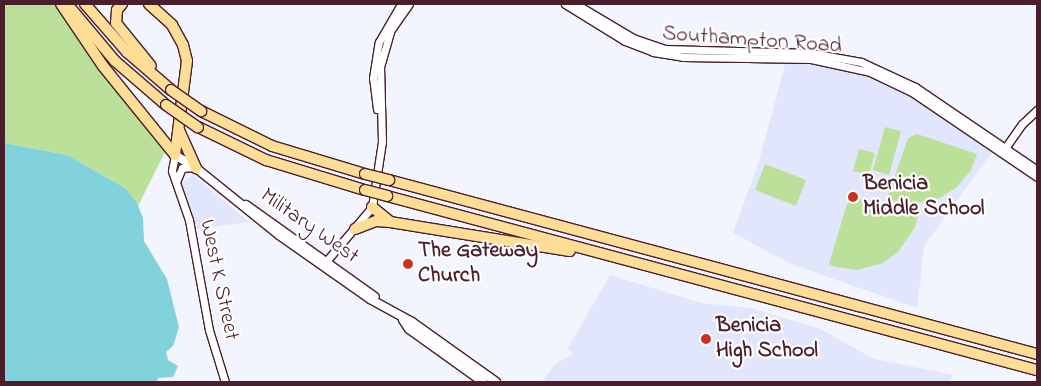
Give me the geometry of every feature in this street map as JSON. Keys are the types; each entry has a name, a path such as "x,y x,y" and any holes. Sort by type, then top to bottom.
{"highway":[{"path":"61,4 103,66 175,155"},
{"path":"67,4 115,61 166,105 198,127 266,160 387,196 1037,370"},
{"path":"85,4 121,45 171,90 201,110 272,146 365,174 1037,354"},
{"path":"122,4 115,16 120,30 171,90"},
{"path":"149,4 172,25 183,45 186,80 175,155"},
{"path":"179,130 196,168"},
{"path":"372,207 390,222"},
{"path":"355,230 376,222 390,222 657,268"},
{"path":"992,358 1037,375"}],"main road":[{"name":"Military West","path":"175,155 214,182 222,185 246,205 403,320 409,329 483,382"},
{"name":"Military West","path":"403,320 412,322 496,382"}],"street":[{"path":"382,142 374,66 384,28 401,4"},
{"path":"325,263 355,230 372,207 382,142 380,67 390,31 409,4"},
{"name":"Southampton Road","path":"565,4 625,41 653,52 683,58 811,59 865,70 912,92 1003,151 1037,170"},
{"name":"Southampton Road","path":"576,4 633,38 665,49 811,53 861,62 915,87 1037,177"},
{"path":"1003,151 1022,124 1037,110"},
{"name":"West K Street","path":"175,155 171,166 189,220 209,330 225,382"},
{"path":"176,185 182,168 196,168"}],"shaded area":[{"name":"Benicia Middle School","path":"786,61 853,70 892,84 992,152 924,246 917,308 791,264 733,233 759,161"},
{"path":"193,175 249,222 196,229 181,183"},
{"name":"Benicia High School","path":"610,275 701,303 751,308 821,329 874,359 953,375 949,382 542,382 555,364 573,354 568,348"}],"green space":[{"path":"4,4 57,4 80,43 165,152 138,206 125,188 67,155 4,143"},
{"path":"885,127 901,131 889,175 873,170"},
{"path":"917,134 977,154 971,170 957,187 938,199 911,204 887,199 908,138"},
{"path":"859,149 875,153 869,175 853,171"},
{"path":"765,164 806,180 796,206 755,190"},
{"path":"857,198 918,215 915,227 899,251 883,263 857,270 835,267 829,264 847,204"}],"water":[{"path":"4,143 67,155 125,188 137,203 143,218 144,241 167,279 179,327 173,346 166,352 168,360 178,366 173,377 158,378 157,382 4,382"}],"place":[{"name":"Benicia Middle School","path":"853,197"},
{"name":"The Gateway Church","path":"408,264"},
{"name":"Benicia High School","path":"706,339"}]}
